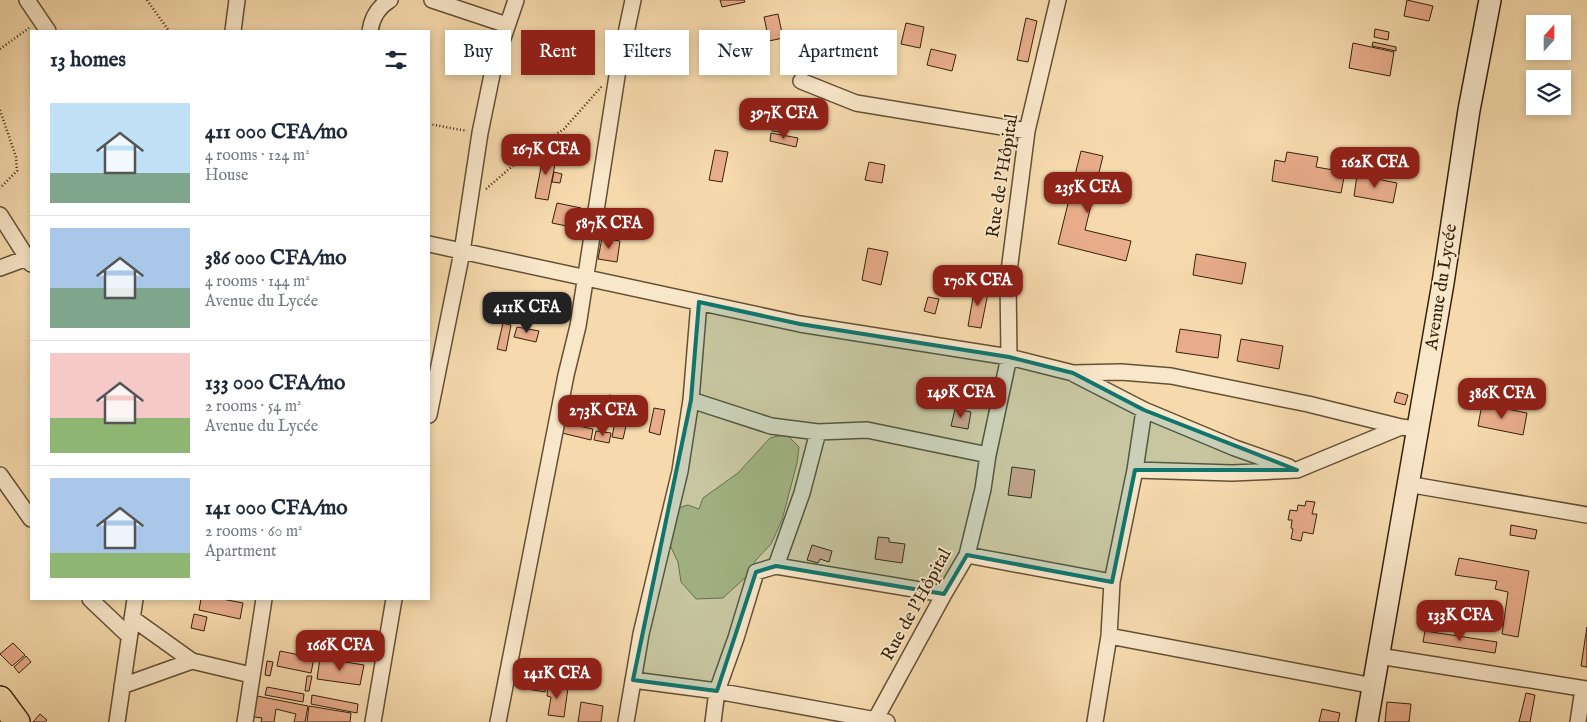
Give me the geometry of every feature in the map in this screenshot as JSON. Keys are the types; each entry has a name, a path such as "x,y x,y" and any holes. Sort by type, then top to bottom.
{"highway":[{"path":"0,699 17,722"}],"main road":[{"name":"Avenue du Lycée","path":"1367,722 1408,484 1409,428 1443,283 1469,110 1490,0"}],"street":[{"path":"27,0 44,25"},
{"path":"233,30 237,0"},
{"path":"370,30 371,24 380,7 390,0"},
{"path":"432,0 507,25"},
{"path":"430,410 462,252 480,133 494,65 516,0"},
{"path":"498,722 586,278 617,76 633,0"},
{"name":"Rue de l'Hôpital","path":"879,721 944,594 967,554 983,489 988,455 1009,357 1008,279 1027,131 1058,0"},
{"path":"802,81 856,103 1027,131"},
{"path":"0,215 29,261 0,268"},
{"path":"430,244 800,324 1009,357 1073,373 1144,410 1228,445 1297,470"},
{"path":"626,722 646,616 680,470 691,400 699,302"},
{"path":"1073,373 1121,372 1171,376 1308,404 1409,428"},
{"path":"691,400 771,426 818,432 867,430 988,455"},
{"path":"1096,722 1109,636 1112,582 1135,470 1144,410"},
{"path":"1135,470 1232,473 1297,470 1409,428"},
{"path":"776,566 802,493 818,432"},
{"path":"0,475 30,518"},
{"path":"1408,484 1587,515"},
{"path":"967,554 1112,582"},
{"path":"713,722 717,691 736,638 756,572 776,566 944,594"},
{"path":"91,600 129,636"},
{"path":"117,722 135,600"},
{"path":"245,722 264,600"},
{"path":"373,722 394,600"},
{"path":"132,618 192,661 251,675"},
{"path":"1109,636 1374,686"},
{"path":"1379,656 1585,689 1578,722"},
{"path":"122,686 192,661"},
{"path":"633,680 717,691 879,721"}],"path":[{"path":"148,0 168,30"},
{"path":"0,49 30,33"},
{"path":"470,203 531,150 564,129 579,114 599,88 617,76"},
{"path":"0,110 16,157 17,171 0,188"},
{"path":"430,124 480,133"}],"highlighted area":[{"path":"699,302 800,324 1009,357 1073,373 1144,410 1297,470 1135,470 1112,582 967,555 944,594 776,566 756,572 717,691 633,680 691,400"}],"shaded area":[{"path":"786,434 799,447 797,463 782,520 771,544 756,560 748,575 723,598 696,599 681,582 678,562 667,539 678,508 688,505 699,509 703,498 738,473 770,438"}],"building":[{"path":"720,0 744,0 745,2 722,7"},
{"path":"1407,0 1433,6 1429,21 1404,16"},
{"path":"778,14 781,30 780,39 770,41 770,30 767,30 764,17"},
{"path":"1026,18 1037,21 1028,62 1017,60"},
{"path":"906,23 924,27 920,48 901,44"},
{"path":"1375,29 1389,32 1388,40 1374,37"},
{"path":"1373,42 1396,47 1396,51 1372,46"},
{"path":"1353,43 1394,52 1390,76 1349,68"},
{"path":"931,49 956,55 952,71 927,65"},
{"path":"774,122 782,123 780,132 772,131"},
{"path":"771,133 798,138 796,147 770,141"},
{"path":"715,150 728,152 722,182 709,180"},
{"path":"1081,151 1103,156 1085,230 1131,241 1126,261 1058,244"},
{"path":"544,152 557,154 548,200 535,198"},
{"path":"1287,152 1318,157 1316,167 1345,172 1341,193 1272,181 1275,160 1285,162"},
{"path":"869,162 885,165 882,183 865,180"},
{"path":"554,172 562,174 560,183 552,182"},
{"path":"1357,175 1397,183 1393,203 1354,196"},
{"path":"557,203 581,208 576,228 552,223"},
{"path":"602,238 620,241 617,262 598,259"},
{"path":"868,248 888,252 881,285 862,280"},
{"path":"1196,254 1246,263 1242,284 1193,275"},
{"path":"975,286 989,288 981,328 968,326"},
{"path":"928,297 939,299 935,314 924,311"},
{"path":"503,323 511,325 506,351 497,349"},
{"path":"517,327 539,331 536,342 514,337"},
{"path":"1180,329 1221,335 1218,358 1176,352"},
{"path":"1241,339 1283,346 1279,369 1237,361"},
{"path":"1397,392 1408,395 1405,405 1394,402"},
{"path":"609,395 631,399 629,410 606,406"},
{"path":"1482,404 1527,413 1523,435 1478,426"},
{"path":"654,408 665,410 660,435 649,432"},
{"path":"955,409 971,412 968,429 951,426"},
{"path":"617,411 629,413 623,439 612,437"},
{"path":"564,423 593,429 591,440 562,433"},
{"path":"596,431 611,433 609,443 594,440"},
{"path":"1012,467 1035,470 1031,498 1008,495"},
{"path":"1306,501 1315,502 1312,514 1317,514 1313,534 1303,532 1301,541 1291,539 1292,520 1288,520 1290,510 1297,511 1298,505 1305,506"},
{"path":"1511,525 1537,530 1535,539 1510,535"},
{"path":"878,537 889,538 889,542 905,544 902,563 875,559"},
{"path":"812,545 832,551 829,562 820,559 818,563 807,560"},
{"path":"1459,558 1529,571 1518,637 1502,634 1508,592 1495,589 1497,581 1455,575"},
{"path":"201,600 227,600 243,603 240,619 199,610"},
{"path":"194,614 207,617 204,631 191,628"},
{"path":"1587,627 1587,667 1581,666"},
{"path":"1425,631 1497,642 1495,653 1423,642"},
{"path":"13,643 25,655 12,666 0,654"},
{"path":"280,651 314,658 311,673 277,666"},
{"path":"26,656 31,662 19,673 14,667"},
{"path":"320,658 364,665 360,685 317,679"},
{"path":"267,661 273,662 270,676 265,675"},
{"path":"307,676 312,676 309,691 305,691"},
{"path":"522,680 547,684 545,692 521,688"},
{"path":"548,685 568,688 564,717 548,715 551,697 547,696"},
{"path":"267,687 304,694 303,702 265,695"},
{"path":"1526,693 1535,695 1530,722 1519,722"},
{"path":"252,695 308,706 305,722 294,722 296,714 276,709 274,722 261,722 262,718 248,716"},
{"path":"312,695 358,704 357,713 311,704"},
{"path":"581,702 603,706 601,722 578,722"},
{"path":"1387,702 1411,704 1409,722 1385,722"},
{"path":"309,706 351,713 350,722 307,722"},
{"path":"1322,709 1340,713 1338,722 1319,722"},
{"path":"40,714 47,720 45,722 33,722"}]}
